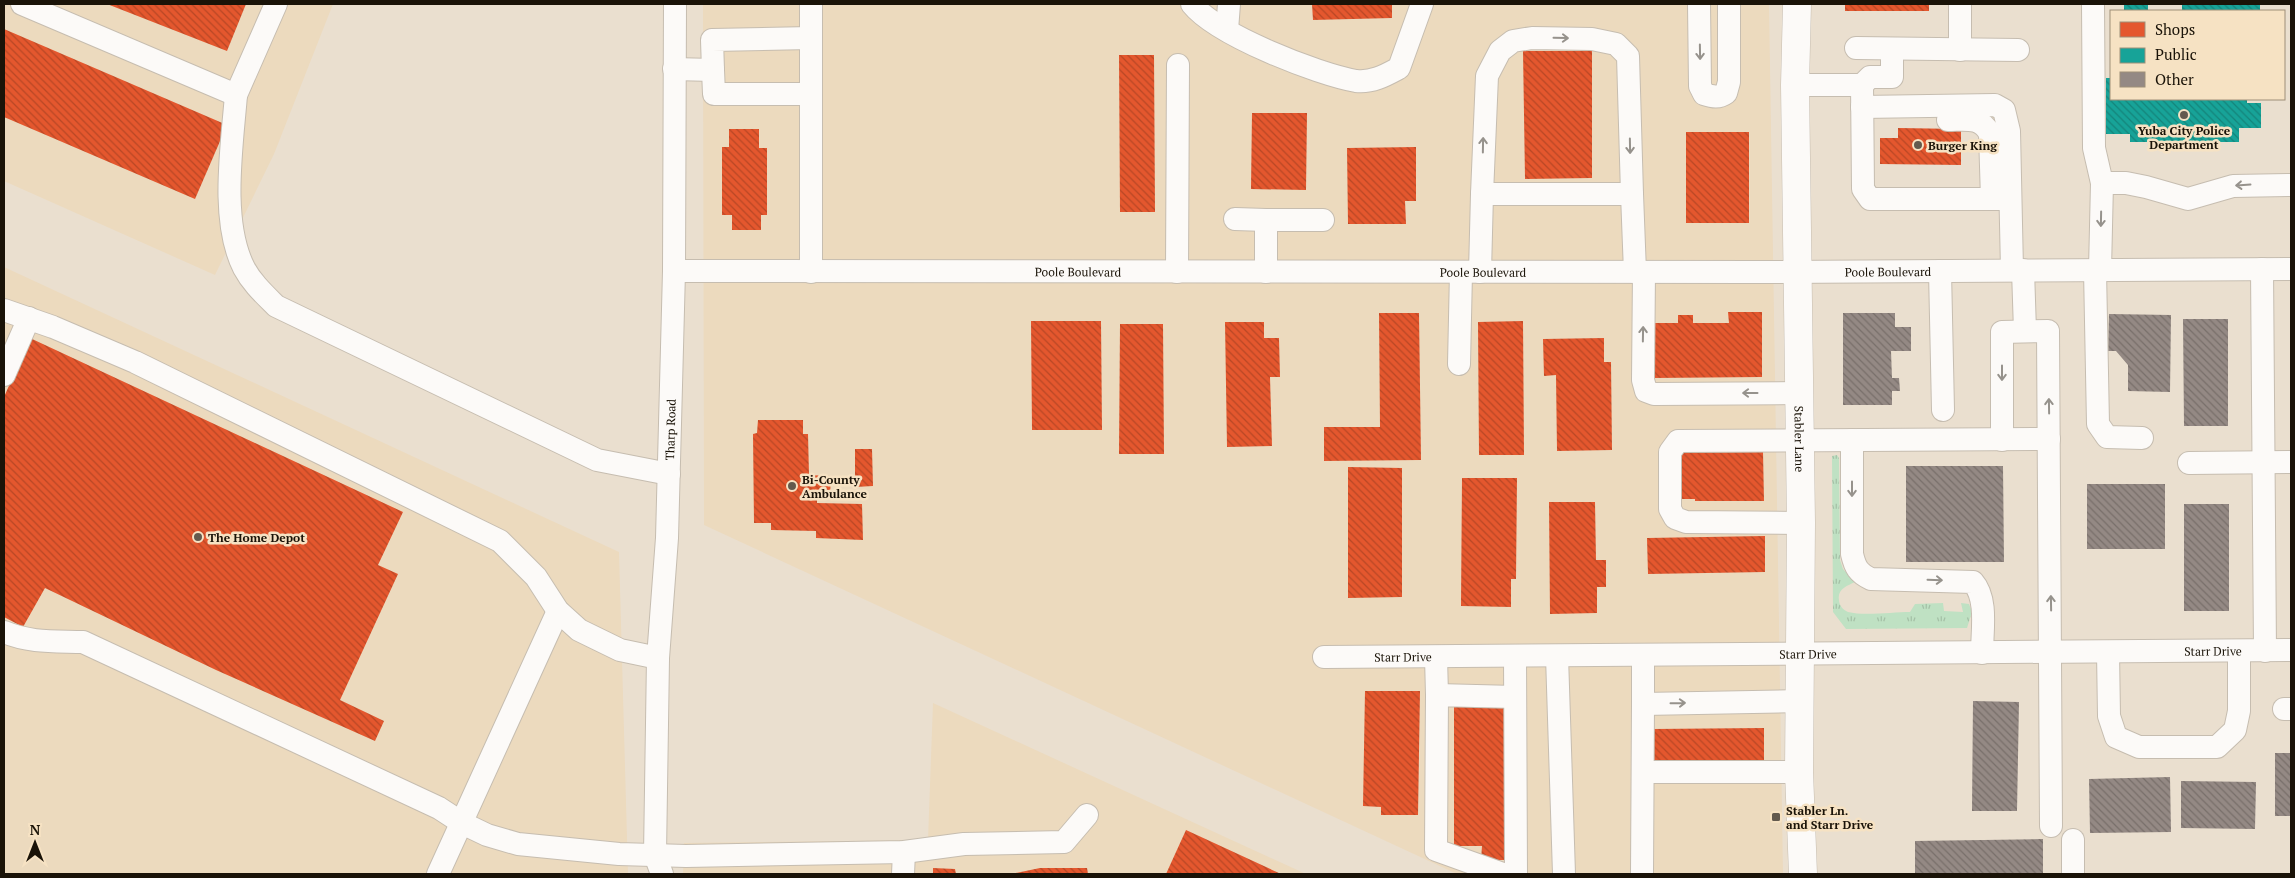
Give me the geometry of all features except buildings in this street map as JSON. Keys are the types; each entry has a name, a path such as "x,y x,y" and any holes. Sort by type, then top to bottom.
{"main road":[{"name":"Stabler Lane","path":"1797,4 1795,85 1801,523 1800,772 1803,874"}],"street":[{"path":"22,4 236,95"},
{"path":"276,4 236,95 230,183 231,217 236,244 244,267 256,286 276,306 597,460 669,474"},
{"name":"Tharp Road","path":"655,868 658,658 667,538 674,271 674,4"},
{"path":"811,4 811,272"},
{"path":"1192,4 1199,12 1227,30 1275,54 1331,74 1358,81 1380,78 1399,68 1422,4"},
{"path":"1227,30 1229,4"},
{"path":"1699,4 1700,86 1704,94 1712,96 1721,96 1726,93 1729,82 1729,4"},
{"path":"1960,4 1960,50"},
{"path":"2093,4 2094,148 2102,183 2097,270 2098,424 2107,437 2142,438"},
{"path":"811,38 712,40 714,94 811,94"},
{"path":"1459,364 1482,194 1487,76 1500,51 1513,40 1532,38 1600,40 1616,44 1628,56 1632,194 1639,272 1643,380 1646,391 1654,394 1799,393"},
{"path":"1856,48 2018,50"},
{"path":"1892,49 1892,77 1870,77 1862,104 1863,189 1870,199 2001,199"},
{"path":"1177,272 1178,65"},
{"path":"674,69 713,70"},
{"path":"1795,85 1862,104 1995,105 2004,110 2009,132 2001,199 2017,270 2025,331"},
{"path":"2102,183 2126,183 2188,199 2233,186 2291,185"},
{"path":"1482,194 1632,194"},
{"path":"1235,219 1323,220"},
{"path":"1266,220 1266,272"},
{"path":"2262,269 2265,651"},
{"name":"Poole Boulevard","path":"674,271 1639,272 2291,269"},
{"path":"1940,271 1943,410"},
{"path":"4,310 29,318 135,362 500,541 536,576 558,611 579,630 620,650 658,658"},
{"path":"4,375 29,318"},
{"path":"2002,440 2002,332 2048,331 2052,652 2051,826"},
{"path":"1801,523 1686,522 1675,518 1670,509 1670,452 1678,441 2050,439"},
{"path":"1852,440 1852,554 1860,574 1871,579 1973,582 1978,587 1982,602 1982,653"},
{"path":"2189,463 2291,462"},
{"path":"438,874 558,611"},
{"path":"4,632 17,638 41,642 83,642 439,808 462,823 487,835 518,844 556,849 655,868 903,863 964,844 1064,842 1087,815"},
{"name":"Starr Drive","path":"1324,657 2291,650"},
{"path":"2108,652 2109,716 2116,737 2139,747 2217,747 2235,730 2239,711 2239,651"},
{"path":"1642,874 1643,655"},
{"path":"1514,656 1516,874"},
{"path":"1557,656 1564,874"},
{"path":"1436,657 1436,850 1503,874"},
{"path":"1437,695 1515,697"},
{"path":"1643,704 1801,702"},
{"path":"1643,772 1800,772"},
{"path":"2073,840 2073,874"}],"shaded area":[{"path":"4,4 333,4 274,154 215,275 4,181"},
{"path":"703,4 1769,4 1783,874 1457,874 704,525"},
{"path":"4,267 619,552 628,874 4,874"},
{"path":"933,703 1306,874 683,874 684,843 928,840"}],"green space":[{"path":"1837,455 1839,458 1840,560 1843,569 1855,582 1843,588 1840,593 1839,602 1844,610 1862,614 1910,612 1915,604 1943,603 1944,611 1963,612 1961,603 1969,604 1972,612 1967,628 1846,629 1833,612 1832,456"}],"place":[{"name":"Yuba City Police Department","path":"2184,115"},
{"name":"Burger King","path":"1918,145"},
{"name":"Bi-County Ambulance","path":"792,486"},
{"name":"The Home Depot","path":"198,537"},
{"name":"Stabler Ln. and Starr Drive","path":"1776,817"}]}
